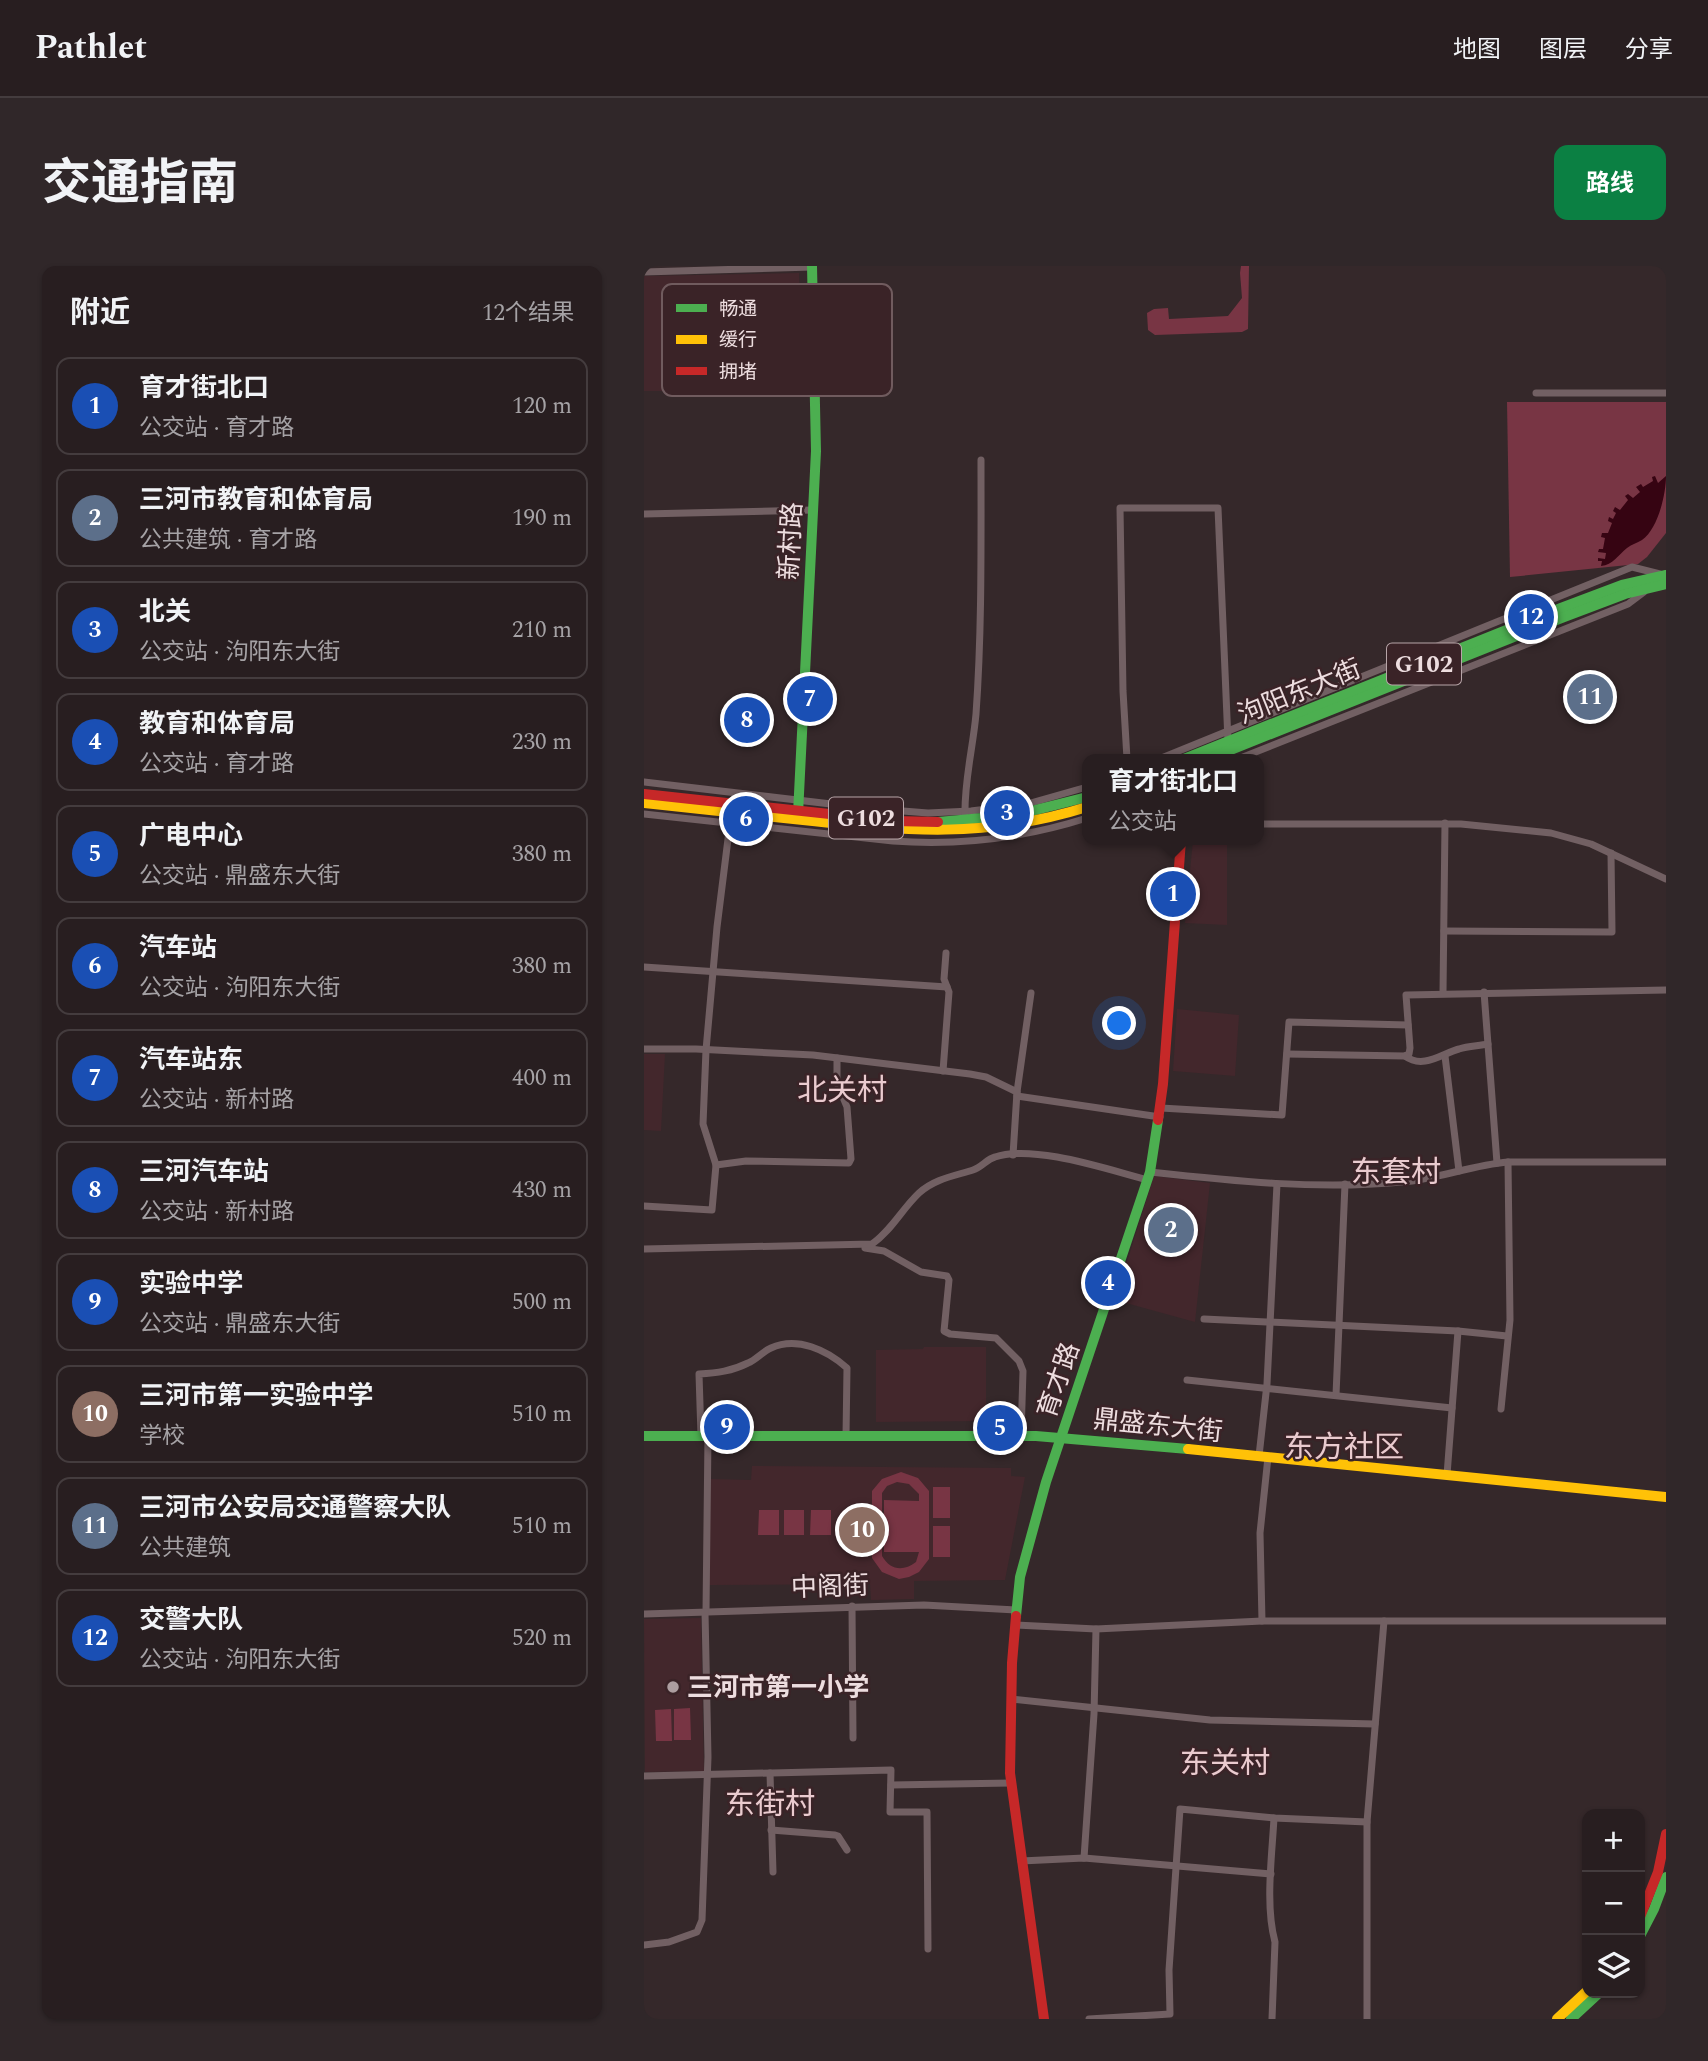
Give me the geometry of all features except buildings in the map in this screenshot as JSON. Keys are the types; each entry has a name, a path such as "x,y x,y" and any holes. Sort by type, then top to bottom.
{"main road":[{"name":"新村路","path":"812,266 812,284"},
{"name":"新村路","path":"798,810 816,451 815,396"},
{"name":"泃阳东大街","path":"1221,754 1625,593 1651,587 1665,578"},
{"name":"泃阳东大街","path":"1194,754 1228,737 1610,590 1633,582 1665,578"},
{"name":"G102","path":"644,794 895,821 1020,815 1082,798"},
{"name":"G102","path":"644,803 798,810 894,830 966,831 1040,820 1082,808"},
{"name":"育才路","path":"1044,2019 1011,1783 1011,1699 1020,1577 1032,1524 1149,1176 1160,1112 1181,845"},
{"name":"鼎盛东大街","path":"644,1436 1060,1438 1666,1497"},
{"path":"1645,1904 1658,1872 1666,1834"},
{"path":"1641,1935 1666,1877"},
{"path":"1556,2019 1582,1996"},
{"path":"1571,2019 1594,1998"}],"street":[{"path":"644,272 812,266"},
{"path":"1536,393 1666,393"},
{"path":"981,460 981,572 976,716 966,784 966,817 1082,788"},
{"path":"1127,754 1120,508 1219,508 1228,737 1175,754"},
{"path":"644,514 813,510"},
{"path":"1251,754 1628,604 1651,587"},
{"path":"644,782 798,810"},
{"path":"644,814 933,843 991,840 1042,831 1082,819"},
{"path":"644,1206 712,1210 716,1165 703,1124 706,1050 730,823"},
{"path":"1264,824 1445,823 1551,833 1611,853 1666,880"},
{"path":"1443,993 1445,823"},
{"path":"1444,932 1612,932 1611,853"},
{"path":"943,1071 946,953"},
{"path":"644,967 947,988"},
{"path":"1405,1056 1409,1054 1410,1048 1406,995 1666,990"},
{"path":"1484,992 1497,1163"},
{"path":"1013,1155 1017,1094 1031,993"},
{"path":"644,1049 837,1058 986,1077 1017,1094 1160,1112 1282,1115 1289,1022 1408,1025"},
{"path":"1287,1054 1405,1056 1420,1061 1445,1056 1461,1048 1488,1044"},
{"path":"1445,1056 1459,1171"},
{"path":"716,1165 746,1161 849,1163 851,1159 847,1107 838,1087 837,1058"},
{"path":"644,1248 872,1244 919,1193 931,1185 977,1169 994,1157 1013,1155 1060,1158 1149,1176 1277,1184 1404,1182 1497,1163 1666,1162"},
{"path":"1501,1409 1510,1320 1508,1163"},
{"path":"1262,1621 1260,1532 1277,1184"},
{"path":"1336,1395 1345,1184"},
{"path":"862,1246 884,1251 921,1272 947,1276 949,1280 944,1331 950,1334 996,1338 1019,1361 1023,1371 1021,1436"},
{"path":"1204,1319 1458,1331 1507,1336"},
{"path":"1447,1475 1458,1331"},
{"path":"644,1945 686,1937 697,1932 700,1927 707,1842 708,1774 704,1436 699,1374 733,1369 751,1362 771,1348 794,1343 809,1345 847,1368 846,1436"},
{"path":"1187,1380 1452,1408"},
{"name":"中阁街","path":"644,1614 924,1605 1017,1610"},
{"path":"852,1606 853,1738"},
{"path":"1015,1625 1096,1629 1262,1621 1666,1621"},
{"path":"1367,2019 1367,1822 1384,1621"},
{"path":"1084,1858 1094,1708 1096,1629"},
{"path":"1011,1699 1210,1720 1375,1724"},
{"path":"644,1776 891,1770 890,1812 927,1812 928,1949"},
{"path":"770,1773 773,1872"},
{"path":"891,1785 1011,1783"},
{"path":"1089,2019 1170,2014 1169,1970 1180,1809 1275,1818 1367,1822"},
{"path":"1272,2019 1275,1942 1272,1931 1271,1874 1275,1818"},
{"path":"771,1830 835,1835 847,1850"},
{"path":"1021,1861 1084,1858 1271,1874"}],"shaded area":[{"path":"1241,266 1249,266 1248,329 1242,332 1155,335 1148,330 1147,313 1154,309 1168,308 1169,319 1228,316 1242,298"},
{"path":"799,273 799,284 662,284 662,391 644,391 644,276"},
{"path":"1507,402 1666,402 1666,533 1647,557 1638,564 1510,577"},
{"path":"1655,476 1658,483 1666,476 1665,492 1657,520 1648,535 1612,562 1601,566 1602,561 1598,561 1598,558 1605,559 1606,553 1598,552 1603,549 1605,538 1601,537 1602,533 1608,533 1612,523 1608,521 1609,517 1613,519 1615,507 1620,510 1628,500 1625,496 1628,494 1633,498 1640,492 1636,487 1641,484 1643,487 1653,481 1652,477"},
{"path":"1193,845 1227,845 1227,925 1185,923"},
{"path":"1177,1009 1239,1015 1235,1076 1173,1071"},
{"path":"644,1054 665,1054 661,1131 644,1130"},
{"path":"1154,1176 1210,1183 1195,1322 1115,1300"},
{"path":"986,1347 986,1421 876,1422 876,1350"},
{"path":"752,1466 1011,1468 1011,1476 1025,1477 1005,1580 914,1581 914,1599 871,1600 870,1584 709,1585 710,1479 751,1480"},
{"path":"901,1472 918,1478 929,1491 929,1559 919,1572 909,1577 899,1579 882,1572 872,1558 872,1491 882,1479","holes":["897,1482 909,1484 919,1494 919,1501 884,1500 884,1552 919,1552 916,1562 897,1568 882,1556 882,1493 887,1486"]},
{"path":"933,1487 950,1487 950,1518 933,1518"},
{"path":"759,1510 779,1510 779,1535 758,1535"},
{"path":"784,1510 804,1510 804,1535 784,1535"},
{"path":"811,1510 831,1510 831,1535 810,1535"},
{"path":"933,1526 950,1526 950,1557 933,1557"},
{"name":"三河市第一小学","path":"701,1618 704,1771 645,1772 644,1619"},
{"path":"690,1708 691,1740 674,1740 674,1709"},
{"path":"671,1709 672,1741 656,1741 655,1710"}],"traffic: fast":[{"path":"812,266 812,284"},
{"path":"798,814 816,451 815,396"},
{"path":"1196,754 1561,608 1622,585 1666,575"},
{"path":"1221,754 1564,617 1625,594 1666,584"},
{"path":"938,822 1016,815 1082,798"},
{"path":"1016,1616 1020,1577 1046,1482 1150,1172 1158,1120"},
{"path":"644,1436 1036,1436 1188,1449"},
{"path":"1641,1935 1666,1877"},
{"path":"1571,2019 1594,1998"}],"traffic: slow":[{"path":"644,803 877,827 945,830 1014,824 1082,808"},
{"path":"1188,1449 1666,1497"},
{"path":"1557,2019 1582,1996"}],"traffic: jam":[{"path":"644,794 895,821 938,822"},
{"path":"1158,1120 1181,845"},
{"path":"1016,1616 1012,1663 1010,1773 1044,2019"},
{"path":"1645,1904 1658,1872 1666,1834"}],"place":[{"name":"交警大队","path":"1531,617"},
{"name":"三河市公安局交通警察大队","path":"1590,697"},
{"name":"汽车站东","path":"810,699"},
{"name":"三河汽车站","path":"747,720"},
{"name":"北关","path":"1007,813"},
{"name":"汽车站","path":"746,819"},
{"name":"育才街北口","path":"1173,894"},
{"name":"三河市教育和体育局","path":"1171,1230"},
{"name":"教育和体育局","path":"1108,1283"},
{"name":"实验中学","path":"727,1427"},
{"name":"广电中心","path":"1000,1428"},
{"name":"三河市第一实验中学","path":"862,1530"},
{"name":"三河市第一小学","path":"673,1687"}],"district":[{"name":"北关村","path":"842,1090"},
{"name":"东套村","path":"1396,1172"},
{"name":"东方社区","path":"1344,1447"},
{"name":"东关村","path":"1225,1763"},
{"name":"东街村","path":"770,1804"}]}
